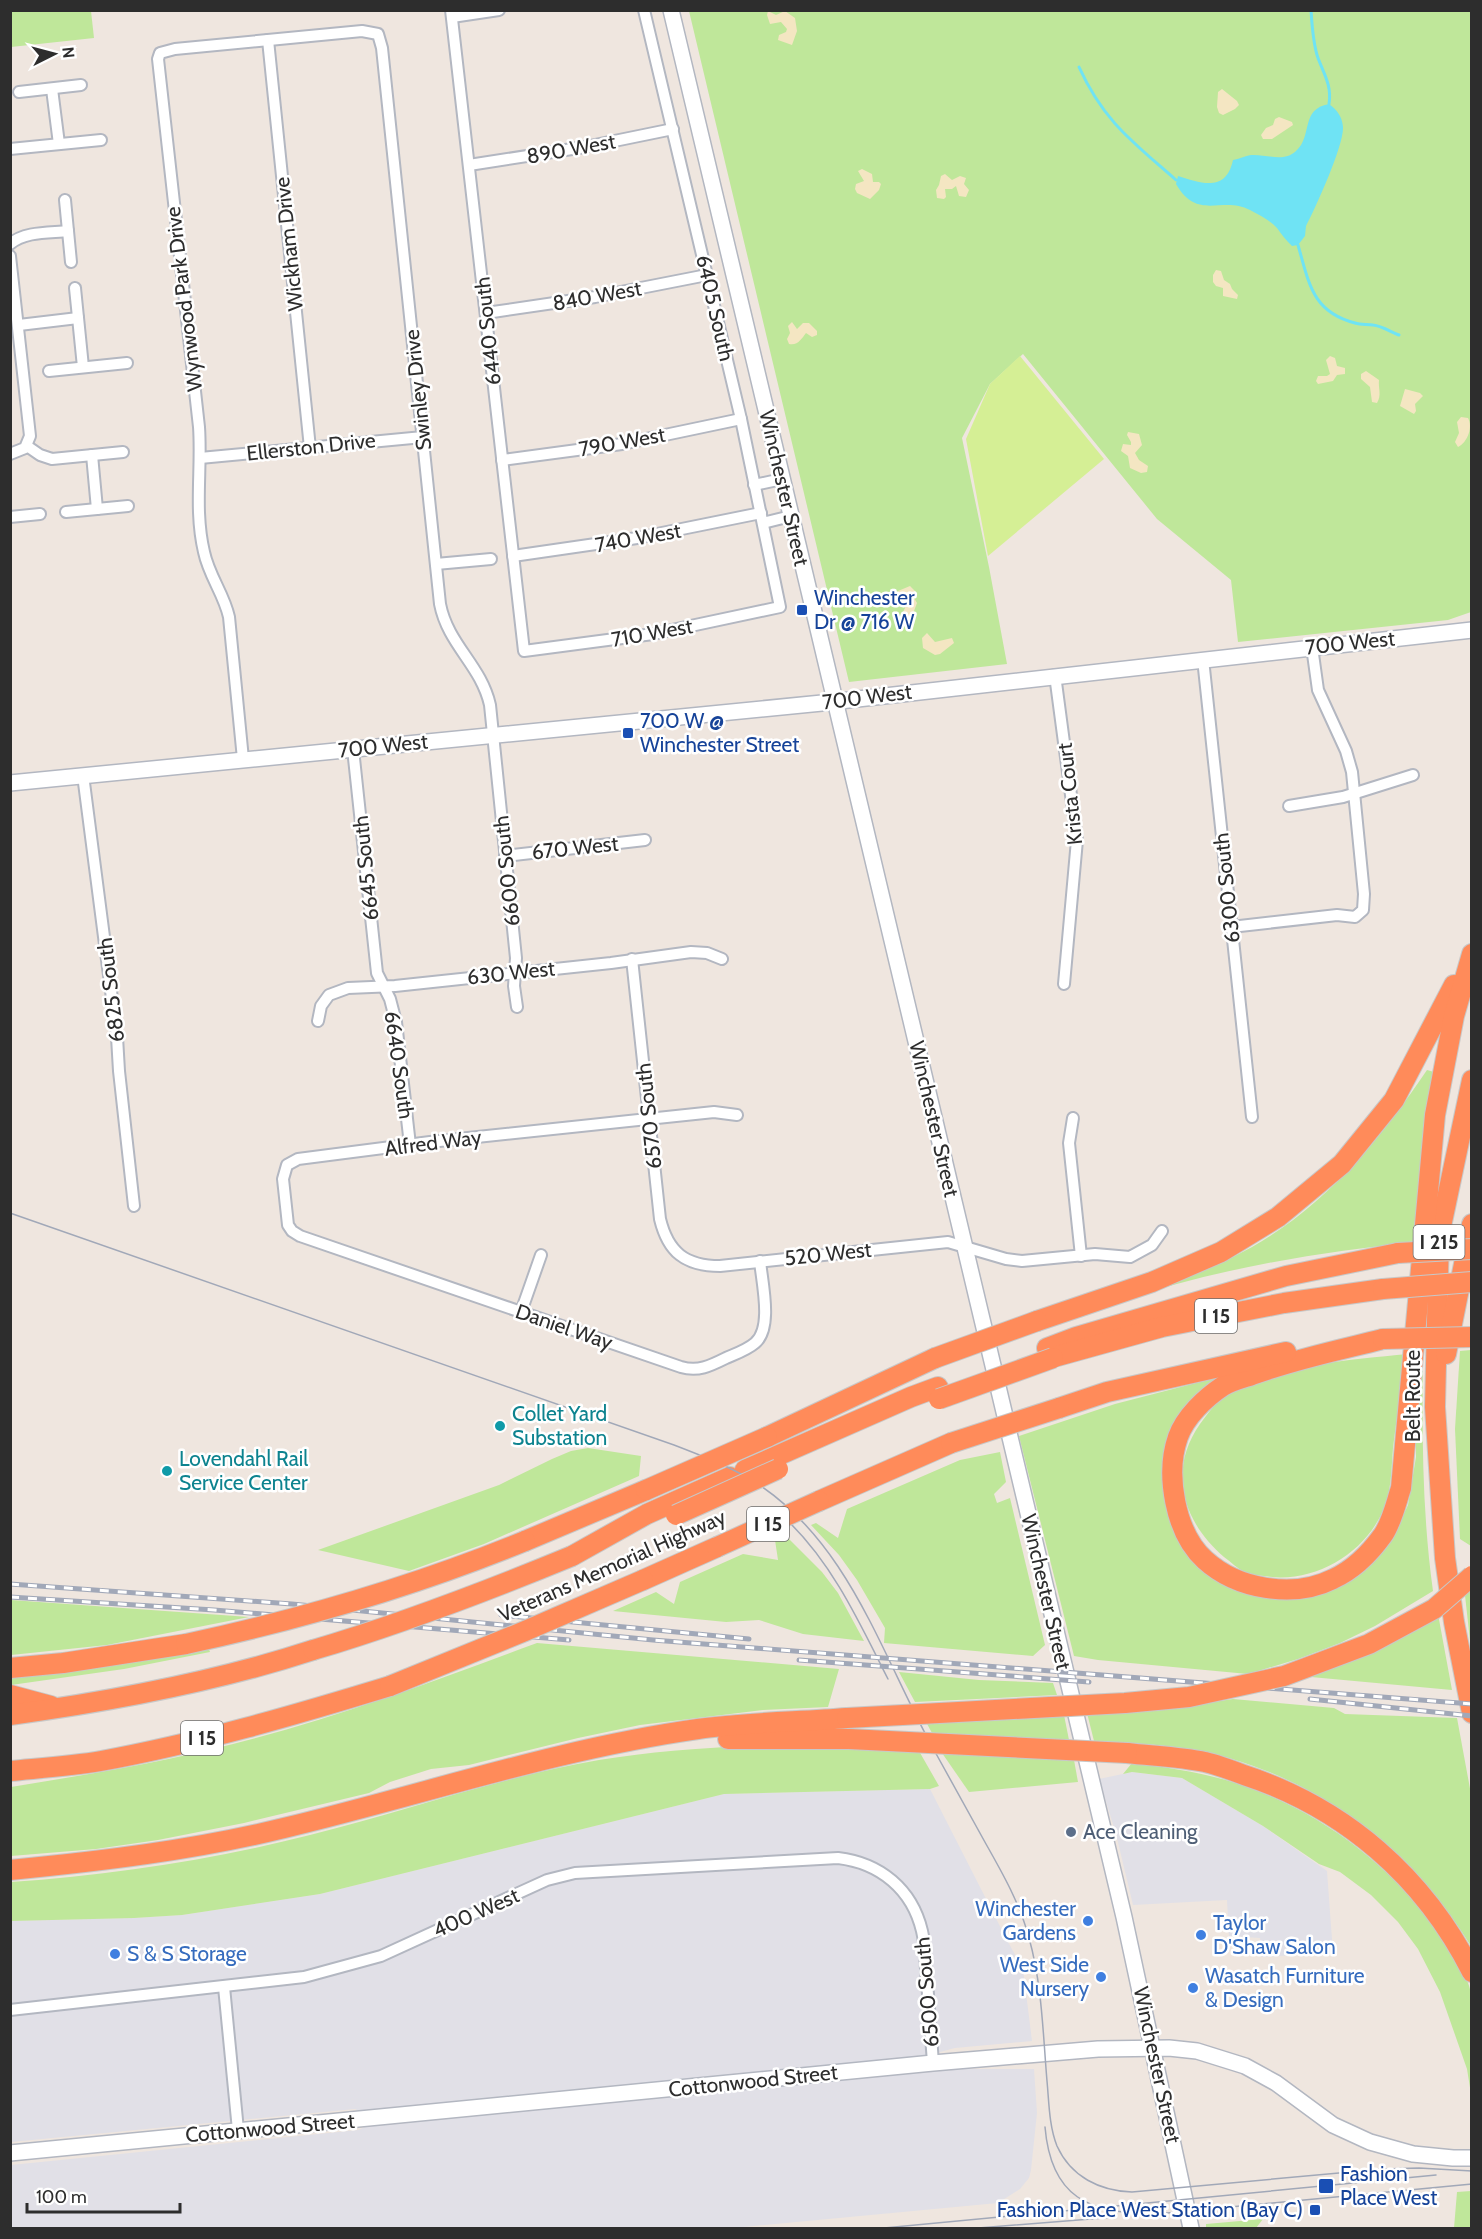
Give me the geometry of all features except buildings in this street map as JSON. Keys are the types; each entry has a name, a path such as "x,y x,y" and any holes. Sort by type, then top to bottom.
{"highway":[{"path":"10,1668 63,1663 186,1644 276,1624 355,1602 471,1563 767,1437 935,1358 1152,1282 1221,1252 1278,1217 1342,1164 1394,1100 1472,952"},
{"path":"1383,1339 1276,1366 1224,1385 1194,1411 1178,1437 1173,1470 1174,1496 1183,1529 1204,1559 1222,1572 1249,1585 1278,1590 1304,1587 1332,1580 1360,1561 1384,1533 1401,1488 1435,1115 1454,1016 1472,952"},
{"name":"Belt Route","path":"1472,1080 1439,1236 1435,1407 1445,1558 1454,1622 1472,1713"},
{"path":"1435,1407 1472,1224"},
{"path":"1050,1353 1076,1337 1286,1276 1398,1253 1472,1249"},
{"name":"Veterans Memorial Highway","path":"10,1715 178,1687 275,1662 356,1637 494,1588 676,1515 938,1393 1050,1353 1162,1327 1284,1303 1383,1289 1472,1282"},
{"name":"Veterans Memorial Highway","path":"10,1773 100,1761 202,1738 390,1686 643,1580 951,1443 1107,1392 1283,1352 1383,1339 1472,1337"},
{"path":"572,1556 647,1514 745,1470 901,1402 938,1393"},
{"path":"10,1870 185,1849 281,1828 551,1758 700,1729 848,1718 1125,1703 1199,1695 1284,1676 1370,1644 1434,1609 1472,1576"},
{"path":"10,1695 59,1708"},
{"path":"630,1742 849,1739 1128,1753 1205,1762 1267,1782 1328,1812 1375,1847 1416,1887 1456,1941 1472,1972"}],"main road":[{"name":"Winchester Street","path":"671,10 1124,1917 1191,2229"},
{"name":"700 West","path":"10,783 835,701 1472,630"},
{"name":"Cottonwood Street","path":"10,2153 933,2063 1098,2049 1184,2048 1245,2066 1276,2083 1333,2125 1354,2136 1386,2148 1433,2157 1472,2158"}],"street":[{"path":"452,14 500,10"},
{"name":"6405 South","path":"644,10 741,419 780,607"},
{"name":"6440 South","path":"452,14 524,651"},
{"name":"Wynwood Park Drive","path":"243,759 229,617 225,602 203,552 198,500 199,427 158,59 160,53 169,50 362,31 378,34"},
{"name":"Swinley Drive","path":"378,34 382,48 436,564 444,620 452,638 484,683 490,705 493,735"},
{"name":"Wickham Drive","path":"268,40 310,448"},
{"path":"19,92 81,85"},
{"path":"52,88 59,144"},
{"name":"890 West","path":"469,165 585,147 673,129"},
{"path":"10,149 101,140"},
{"path":"65,200 71,262"},
{"path":"10,244 22,237 68,231"},
{"path":"10,256 30,436 27,446 20,452 10,454"},
{"name":"840 West","path":"486,313 595,297 707,274"},
{"path":"75,288 83,367"},
{"path":"19,325 78,318"},
{"path":"49,370 127,363"},
{"name":"790 West","path":"502,460 622,444 741,419"},
{"name":"Ellerston Drive","path":"200,458 423,437"},
{"path":"27,446 47,458 123,452"},
{"path":"92,455 97,508"},
{"path":"754,485 782,479"},
{"path":"66,512 128,506"},
{"path":"10,517 40,514"},
{"name":"740 West","path":"513,556 762,518 791,516"},
{"path":"436,564 491,559"},
{"name":"710 West","path":"524,651 653,634 780,607"},
{"path":"1231,927 1337,915 1355,917 1363,910 1364,894 1352,772 1346,751 1317,690 1312,647"},
{"name":"6300 South","path":"1203,659 1252,1117"},
{"name":"Krista Court","path":"1055,675 1077,840 1064,984"},
{"name":"6600 South","path":"493,735 516,958 517,1007"},
{"name":"6645 South","path":"353,749 377,973 383,986"},
{"name":"6825 South","path":"83,775 117,1036 134,1206"},
{"path":"1289,806 1355,794 1413,776"},
{"name":"670 West","path":"505,856 645,840"},
{"name":"630 West","path":"318,1021 324,1000 334,992 348,988 515,973 691,952 707,953 722,959"},
{"name":"6570 South","path":"632,959 660,1219 664,1234 677,1253 691,1262"},
{"name":"6640 South","path":"383,986 390,999 398,1036 410,1146"},
{"name":"Alfred Way","path":"292,1231 288,1222 283,1179 285,1168 290,1162 302,1158 714,1112 737,1115"},
{"path":"1073,1119 1069,1143 1081,1256"},
{"name":"Daniel Way","path":"292,1231 300,1236 681,1367 693,1369 705,1368 752,1346 764,1332 760,1261"},
{"name":"520 West","path":"691,1262 705,1266 948,1242 965,1249 1022,1261 1095,1254 1131,1257 1152,1245 1162,1232"},
{"path":"521,1312 541,1255"},
{"name":"400 West","path":"10,2010 224,1988 304,1977 381,1956 547,1880 587,1871 838,1858 856,1860 877,1869 893,1880 908,1897 919,1920"},
{"name":"6500 South","path":"919,1920 923,1940 933,2063"},
{"path":"224,1988 238,2130"}],"shaded area":[{"path":"1132,1772 1182,1778 1263,1826 1327,1871 1333,1953 1262,1957 1260,1938 1229,1936 1227,1900 1133,1905 1116,1834 1099,1779"},
{"path":"930,1789 1023,1969 1032,2041 955,2048 914,2059 361,2112 355,2109 11,2142 11,1921 182,1915 320,1894 724,1794"},
{"path":"956,2069 1034,2069 1037,2113 1029,2178 1020,2189 998,2203 733,2228 11,2228 11,2165 358,2130 367,2126"}],"green space":[{"path":"10,11 91,11 94,38 11,47"},
{"path":"689,11 1471,11 1471,612 1448,620 1238,642 1231,580 1157,519 1023,354 990,384 962,438 1007,664 849,682"},
{"path":"1020,356 1104,459 988,556 966,439 990,384"},
{"path":"1427,1070 1434,1072 1417,1242 1294,1258 1203,1277 1137,1296 1030,1334 1029,1332 1181,1279 1231,1258 1262,1241 1317,1201 1365,1153"},
{"path":"1472,1350 1471,1546 1460,1539 1455,1429 1460,1351"},
{"path":"1420,1353 1423,1353 1425,1502 1433,1591 1375,1626 1340,1643 1248,1674 1074,1656 1019,1436 1115,1404 1227,1375 1177,1428 1188,1549 1301,1596 1399,1524 1408,1505 1416,1457"},
{"path":"1408,1354 1387,1499 1372,1530 1347,1555 1316,1571 1299,1576 1248,1574 1224,1557 1198,1528 1184,1495 1182,1478 1184,1460 1190,1442 1217,1402 1243,1384 1340,1361"},
{"path":"588,1448 641,1456 639,1476 484,1544 409,1571 318,1550 499,1485 571,1451"},
{"path":"1000,1452 1006,1482 994,1494 997,1503 1010,1498 1045,1645 1033,1656 884,1643 885,1628 857,1580 839,1555 811,1525 816,1523 838,1538 847,1509 960,1460"},
{"path":"786,1536 822,1572 838,1593 864,1641 803,1634 759,1620 726,1622 613,1611 656,1592 674,1604 680,1582 743,1554 778,1560 775,1540"},
{"path":"1471,1589 1471,1650 1465,1595"},
{"path":"11,1600 249,1617 107,1645 11,1655"},
{"path":"1438,1614 1452,1690 1311,1677 1370,1652"},
{"path":"537,1643 839,1669 828,1707 763,1710 640,1725 469,1765 431,1769 390,1782 369,1793 244,1823 158,1840 96,1849 11,1856 11,1787 159,1761 250,1740 374,1702"},
{"path":"208,1647 210,1652 124,1669 11,1685 11,1677"},
{"path":"899,1672 979,1680 1053,1683 1057,1695 915,1702"},
{"path":"1233,1699 1334,1708 1345,1714 1457,1718 1471,1794 1471,1946 1446,1909 1386,1844 1351,1817 1314,1794 1275,1774 1233,1759 1177,1747 1094,1741 1087,1713 1193,1705"},
{"path":"1064,1715 1069,1740 932,1733 926,1722"},
{"path":"748,1746 822,1746 919,1751 939,1786 930,1789 724,1794 320,1894 182,1915 11,1921 11,1882 124,1871 236,1852 346,1826 526,1776 599,1760 673,1751"},
{"path":"942,1753 1074,1760 1078,1782 969,1792"},
{"path":"1132,1763 1219,1778 1274,1798 1300,1810 1349,1841 1394,1879 1437,1930 1466,1977 1472,2002 1471,2094 1467,2069 1440,1992 1418,1949 1398,1922 1371,1895 1340,1872 1319,1864 1263,1826 1182,1778 1132,1772 1123,1774"},
{"path":"1471,2191 1471,2228 1454,2228 1457,2192"},
{"path":"1263,2219 1256,2228 1206,2228 1206,2224"}],"sand":[{"path":"768,11 776,15 785,11 795,18 797,31 792,45 778,40 779,35 787,29 781,22 770,24"},
{"path":"1222,89 1239,105 1223,115 1219,113 1217,107 1218,92"},
{"path":"1279,117 1292,122 1293,125 1272,139 1263,139 1261,135 1266,128 1273,125 1275,119"},
{"path":"862,169 872,174 873,182 881,184 879,190 870,199 857,193 855,189 856,184 864,181 858,171"},
{"path":"945,174 952,180 960,176 966,178 964,184 969,190 966,197 959,196 956,186 952,189 945,189 944,199 937,198 936,190 941,176"},
{"path":"1216,270 1221,271 1224,280 1238,295 1237,299 1223,296 1223,288 1216,286 1213,282"},
{"path":"792,322 797,329 803,323 809,323 817,331 817,335 812,337 806,333 797,343 789,344 788,326"},
{"path":"1330,356 1335,358 1337,366 1345,368 1345,374 1337,375 1333,381 1318,384 1316,381 1318,376 1330,374 1326,360"},
{"path":"1366,371 1379,380 1380,394 1377,403 1372,402 1370,387 1361,379 1361,374"},
{"path":"1405,389 1423,396 1415,404 1414,414 1400,406"},
{"path":"1461,417 1468,418 1470,430 1467,438 1458,447 1455,442 1459,433 1457,422"},
{"path":"1128,432 1139,434 1142,445 1135,453 1139,460 1148,466 1147,472 1141,473 1130,468 1128,456 1121,451 1123,444 1131,445"},
{"path":"910,586 915,591 914,598 917,603 914,611 915,621 912,623 902,614 908,602 898,598 897,594 898,591"},
{"path":"927,633 935,642 952,638 954,643 940,654 935,655 923,648 922,638"}],"water":[{"path":"1329,104 1340,116 1343,127 1342,136 1329,176 1306,226 1305,236 1298,245 1292,246 1274,225 1250,210 1240,206 1211,206 1193,202 1176,184 1178,176 1204,183 1219,181 1230,170 1233,160 1249,155 1286,157 1291,155 1301,145 1314,111"}],"waterway":[{"path":"1311,10 1315,47 1328,86 1329,104"},
{"path":"1079,67 1109,117 1176,180"},
{"path":"1298,245 1314,294 1321,304 1341,318 1383,328 1399,335"}],"tram line":[{"path":"10,1213 674,1445 741,1474 784,1504 813,1533 838,1566 859,1601 915,1714 1016,1901 1029,1938 1037,1973 1052,2130 1063,2157 1078,2174 1109,2189 1132,2192 1383,2169 1419,2168 1472,2171"},
{"path":"789,1522 820,1557 845,1596 888,1679"},
{"path":"1045,2127 1055,2170 1077,2197 1092,2205 1110,2210 1153,2214"},
{"path":"1116,2206 1436,2175"},
{"path":"1146,2215 1472,2184"},
{"path":"884,2228 1095,2208"},
{"path":"978,2228 1116,2217"}],"railway":[{"path":"10,1584 292,1604 653,1640 1472,1704"},
{"path":"10,1597 214,1610 569,1640"},
{"path":"501,1615 749,1639"},
{"path":"799,1660 1089,1682"},
{"path":"1310,1699 1472,1716"}],"place":[{"name":"Winchester Dr @ 716 W","path":"802,610"},
{"name":"700 W @ Winchester Street","path":"628,733"},
{"name":"Collet Yard Substation","path":"500,1426"},
{"name":"Lovendahl Rail Service Center","path":"167,1471"},
{"name":"Ace Cleaning","path":"1071,1832"},
{"name":"Winchester Gardens","path":"1088,1921"},
{"name":"Taylor D'Shaw Salon","path":"1201,1935"},
{"name":"S & S Storage","path":"115,1954"},
{"name":"West Side Nursery","path":"1101,1977"},
{"name":"Wasatch Furniture & Design","path":"1193,1988"},
{"name":"Fashion Place West","path":"1326,2186"},
{"name":"Fashion Place West Station (Bay C)","path":"1315,2210"}]}
